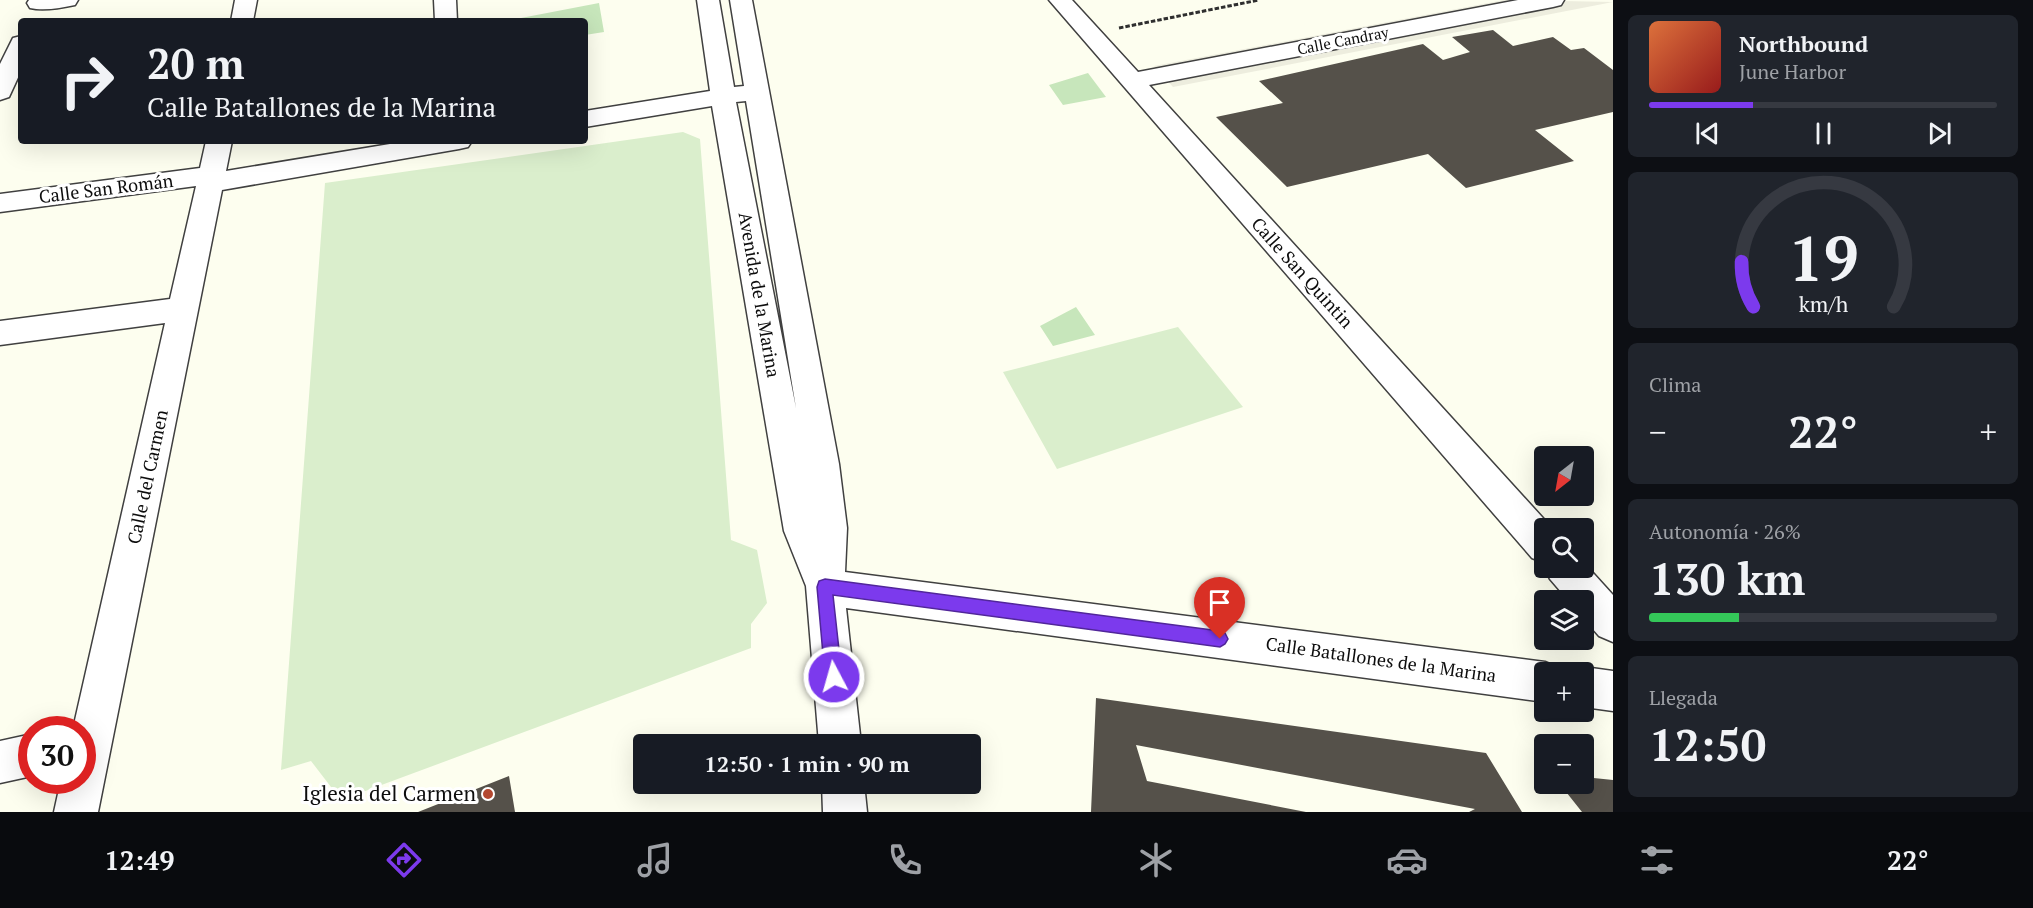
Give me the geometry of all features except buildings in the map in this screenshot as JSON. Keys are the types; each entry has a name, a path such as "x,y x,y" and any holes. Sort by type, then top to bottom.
{"street":[{"path":"36,8 68,0"},
{"path":"243,18 246,0"},
{"path":"445,0 446,18"},
{"name":"Avenida de la Marina","path":"708,0 723,96 800,520 825,587"},
{"name":"Avenida de la Marina","path":"741,0 822,464 829,528 825,587 839,734"},
{"name":"Calle San Quintin","path":"1060,0 1534,534"},
{"name":"Calle Candray","path":"1132,81 1553,0"},
{"path":"0,92 18,50"},
{"path":"588,118 756,92"},
{"path":"0,104 18,101"},
{"name":"Calle del Carmen","path":"94,716 218,144"},
{"name":"Calle San Román","path":"0,202 211,179 439,144"},
{"path":"0,333 183,309"},
{"path":"1573,578 1613,623"},
{"name":"Calle Batallones de la Marina","path":"825,587 1534,681"},
{"path":"1594,688 1613,691"},
{"path":"0,762 18,758"},
{"name":"Calle del Carmen","path":"76,812 79,794"},
{"path":"844,794 845,812"}],"path":[{"path":"1090,34 1259,0"}],"green space":[{"path":"599,3 604,32 588,35 588,18 522,18"},
{"path":"1088,73 1106,97 1063,105 1049,85"},
{"path":"683,132 700,139 731,540 757,550 767,603 751,624 751,648 341,800 311,761 281,770 325,183"},
{"path":"1076,307 1095,335 1053,346 1040,326"},
{"path":"1178,327 1243,407 1057,469 1003,372"}],"shaded area":[{"path":"1504,0 1613,2 1173,87 1154,66"}],"place":[{"name":"Iglesia del Carmen","path":"488,794"}],"route":[{"path":"834,677 825,587 1220,639"}]}
